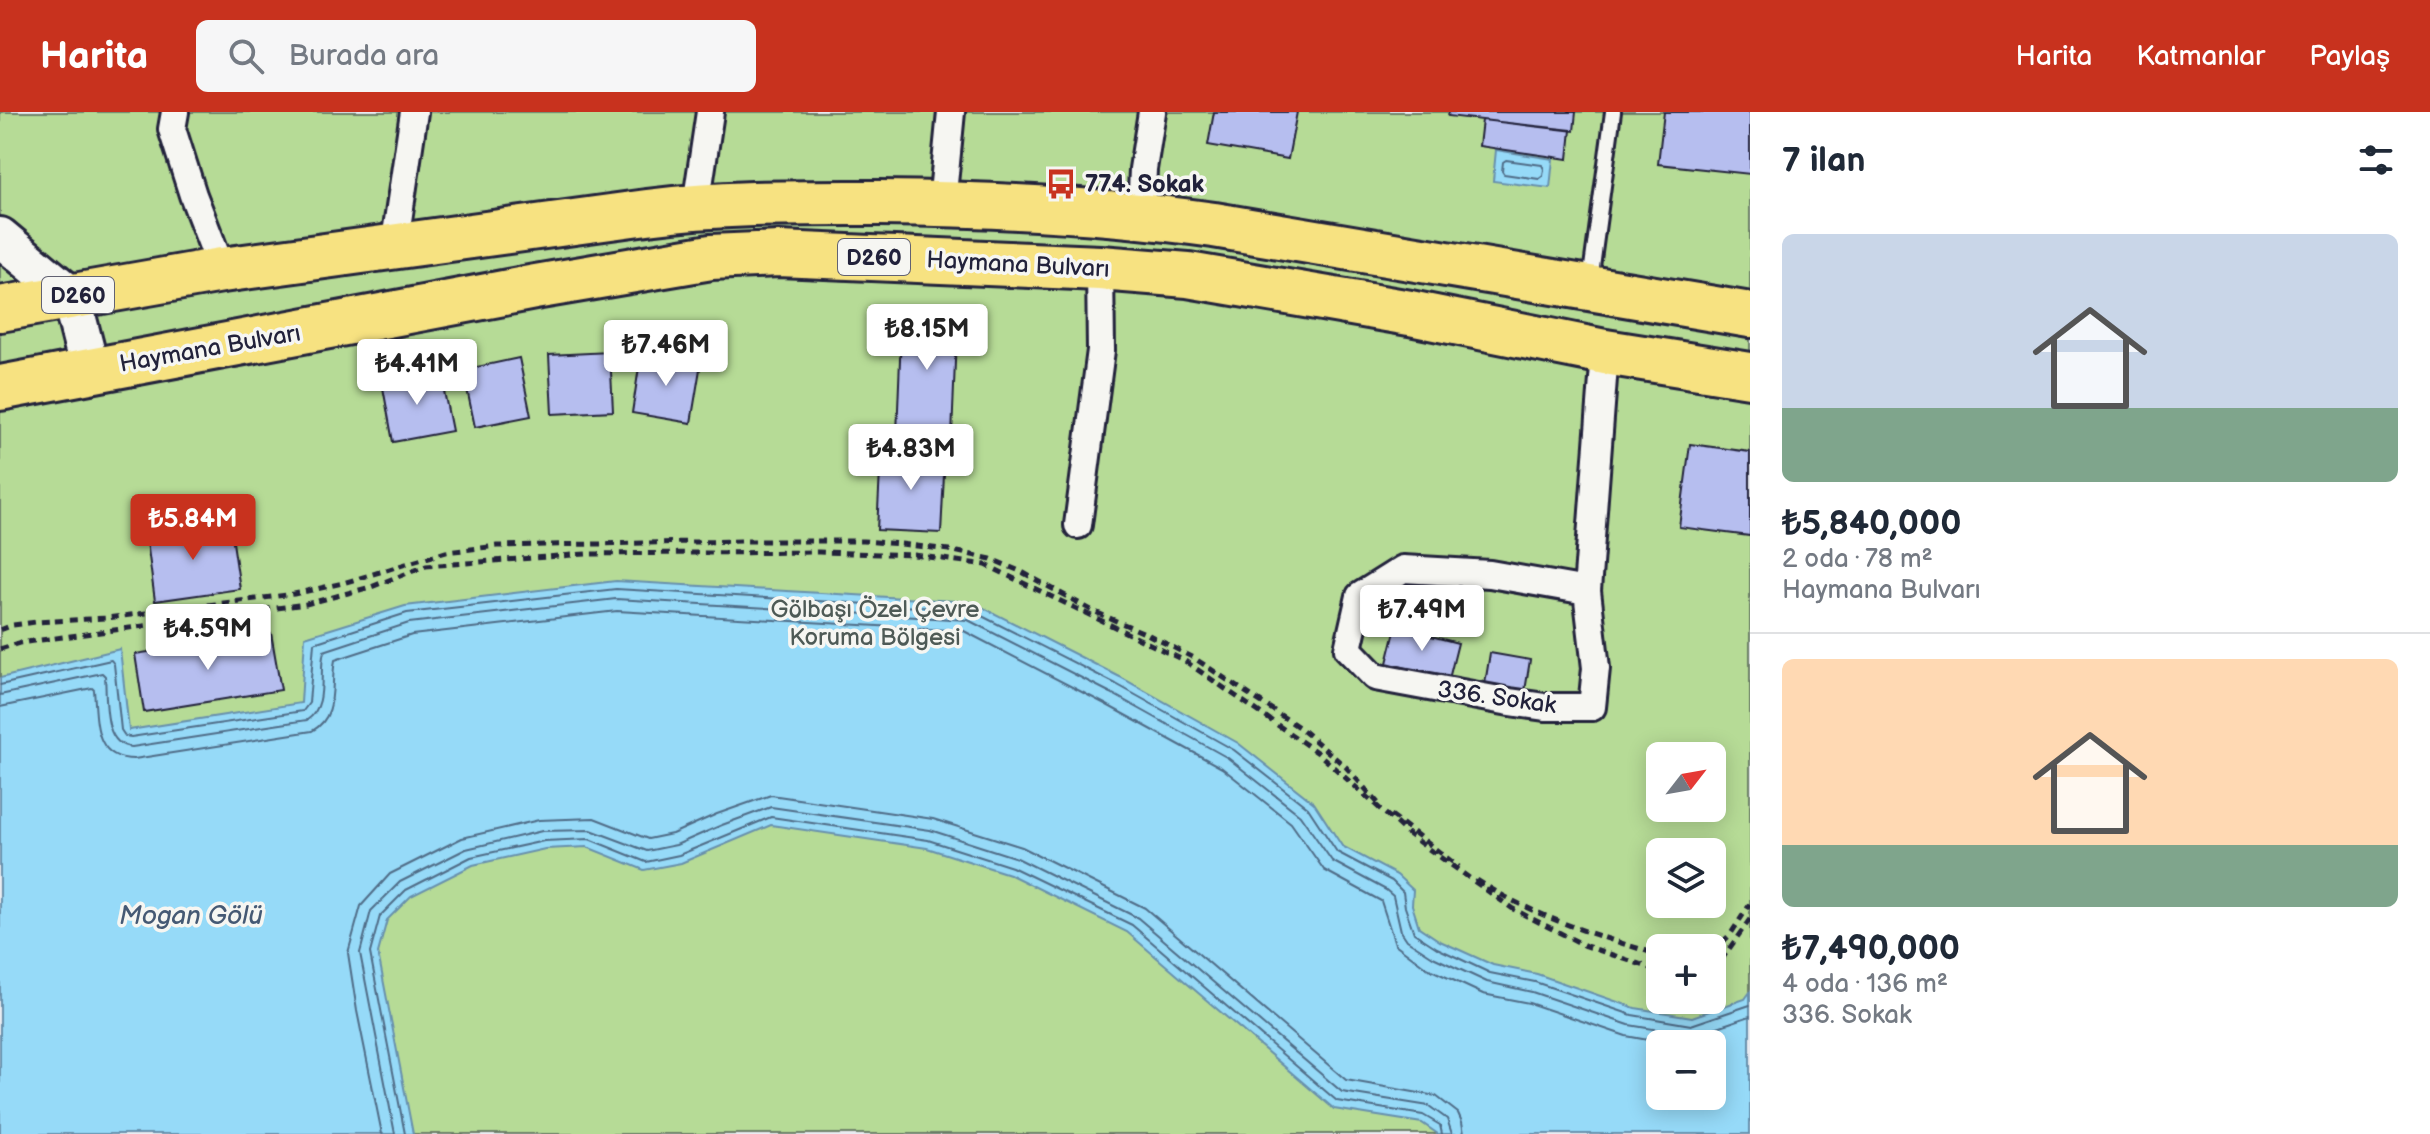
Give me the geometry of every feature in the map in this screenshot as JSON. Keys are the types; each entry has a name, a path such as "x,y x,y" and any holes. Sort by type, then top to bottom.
{"highway":[{"name":"D260","path":"0,309 222,270 696,206 822,203 942,204 1141,215 1750,315"},
{"name":"Haymana Bulvarı","path":"0,388 535,287 711,257 779,254 1100,268 1188,275 1410,313 1605,352 1750,375"}],"main road":[{"path":"0,237 71,296 90,370"}],"street":[{"path":"175,112 172,129 222,270"},
{"path":"394,248 414,112"},
{"path":"696,206 710,112"},
{"path":"942,204 951,112"},
{"path":"1141,215 1143,169 1152,112"},
{"path":"1078,525 1101,350 1100,268"},
{"name":"336. Sokak","path":"1587,591 1490,574 1403,569 1360,596 1348,649 1375,677 1545,707 1592,707 1596,668 1587,591 1605,352"}],"lane":[{"path":"1589,288 1613,112"}],"path":[{"path":"0,630 36,622 107,618 294,594 343,583 446,552 497,546 863,541 949,550 991,559 1022,572 1093,611 1194,658 1300,728 1346,767 1386,811 1494,891 1573,927 1646,950"},
{"path":"0,649 19,643 306,604 371,587 426,566 586,554 819,552 914,555 986,565 1185,661 1318,753 1409,835 1513,909 1586,946 1646,966"},
{"path":"1726,939 1750,904"},
{"path":"1726,953 1750,919"}],"green space":[{"name":"Gölbaşı Özel Çevre Koruma Bölgesi","path":"0,112 1750,112 1750,1134 0,1134"}],"water":[{"path":"1496,150 1553,159 1550,188 1493,181"},
{"name":"Mogan Gölü","path":"616,581 972,602 1120,677 1238,743 1314,803 1342,846 1397,875 1413,890 1412,905 1419,927 1440,941 1493,965 1537,974 1646,1010 1646,1014 1692,1017 1726,1014 1726,1005 1745,999 1750,992 1750,1134 1438,1134 1422,1123 1334,1109 1127,932 1009,874 927,848 771,825 681,863 644,870 587,847 545,849 473,865 411,896 387,920 378,953 413,1134 0,1134 0,678 120,649 129,730 301,703 305,637 405,606"}],"building":[{"path":"1214,112 1297,112 1288,159 1208,145"},
{"path":"1449,112 1576,112 1574,131 1448,116"},
{"path":"1664,112 1750,112 1750,174 1658,164"},
{"path":"1482,120 1571,130 1568,159 1479,146"},
{"path":"902,309 957,311 952,436 897,434"},
{"path":"610,352 613,411 552,414 549,355"},
{"path":"641,354 701,363 691,423 632,413"},
{"path":"519,358 531,416 475,427 463,370"},
{"path":"440,371 452,431 393,442 382,382"},
{"path":"1690,444 1750,452 1750,536 1679,527"},
{"path":"881,451 945,455 941,533 877,530"},
{"path":"230,522 240,589 155,601 146,534"},
{"path":"1396,627 1458,643 1449,679 1387,663"},
{"path":"271,633 281,690 144,712 135,654"},
{"path":"1490,653 1530,660 1525,691 1485,684"}],"place":[{"name":"774. Sokak","path":"1061,184"}]}
